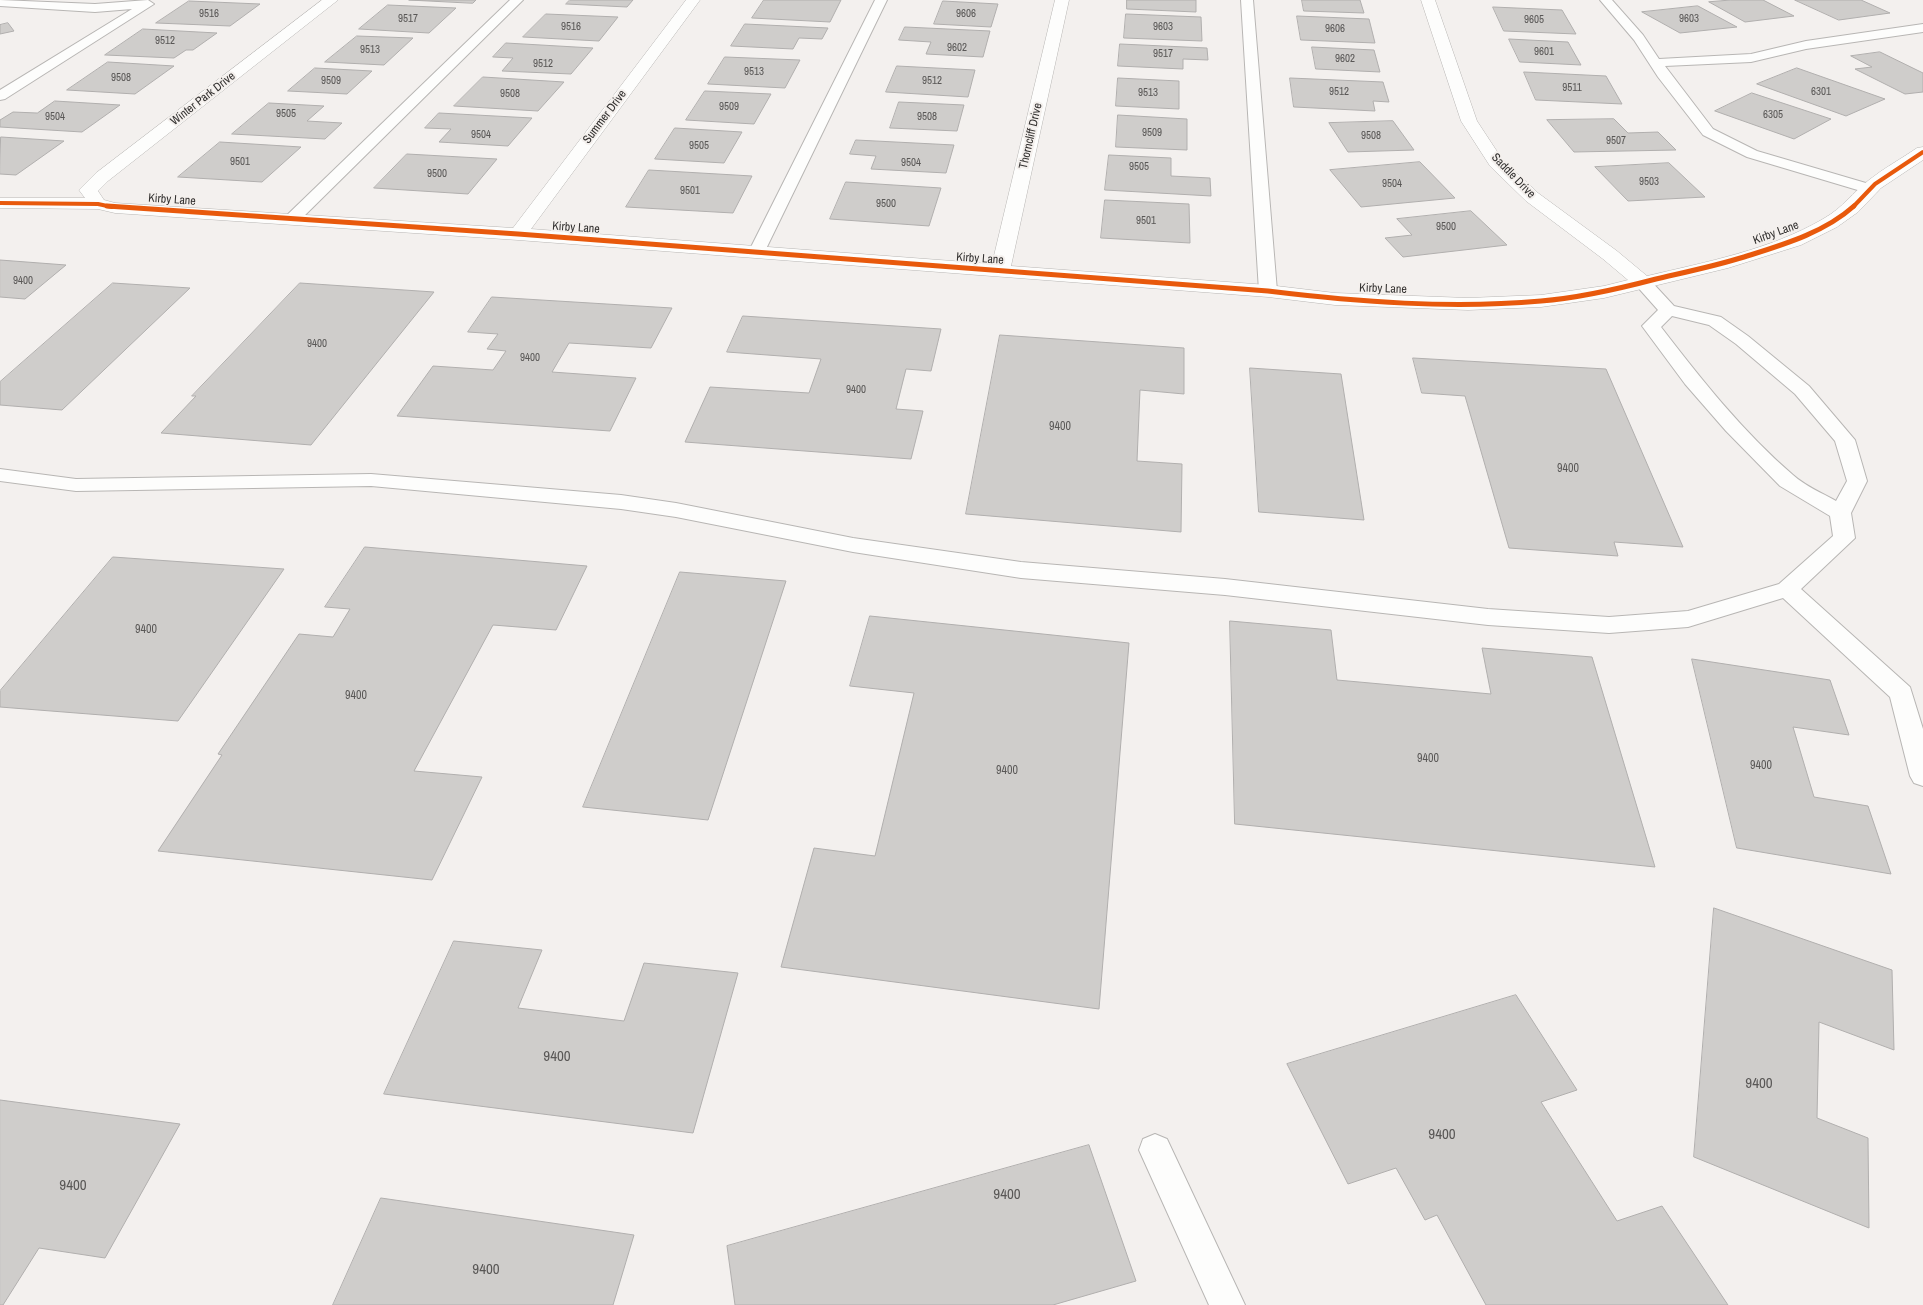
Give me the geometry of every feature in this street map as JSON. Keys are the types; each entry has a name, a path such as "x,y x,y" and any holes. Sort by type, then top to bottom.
{"street":[{"name":"Winter Park Drive","path":"98,204 88,190 102,177 331,0"},
{"name":"Summer Drive","path":"518,234 693,0"},
{"name":"Thorncliff Drive","path":"1000,272 1062,0"},
{"name":"Saddle Drive","path":"1428,0 1469,121 1496,162 1532,197 1610,255 1643,283"},
{"name":"Kirby Lane","path":"0,203 98,204 115,208 518,234 1268,291 1335,298 1507,304 1604,292 1721,264 1794,241 1830,223 1845,213 1870,189 1923,152"}],"lane":[{"path":"291,220 517,0"},
{"path":"756,253 881,0"},
{"path":"1247,0 1268,291"},
{"path":"1606,0 1639,38 1708,132 1752,154 1870,189"},
{"path":"0,2 95,8 151,2"},
{"path":"0,96 151,2"},
{"path":"1656,63 1751,58 1806,45 1923,28"},
{"path":"0,475 76,485 371,480 621,502 676,510 853,545 1021,570 1225,587 1488,617 1609,625 1688,619 1788,589 1844,538 1840,513 1857,481 1845,440 1802,390 1742,340 1715,321 1668,310 1643,283"},
{"path":"1668,310 1651,326 1692,380 1733,427 1787,481 1840,513"},
{"path":"1788,589 1900,693 1923,776"},
{"path":"1155,1150 1227,1305"}],"building":[{"path":"409,0 476,0 473,3"},
{"path":"570,0 633,0 627,7 566,4"},
{"path":"764,0 841,0 830,22 752,18"},
{"path":"1127,0 1196,0 1196,12 1127,9"},
{"path":"1302,0 1360,0 1364,13 1304,11"},
{"path":"1763,0 1794,16 1745,22 1709,2"},
{"path":"1795,0 1861,0 1890,13 1839,20"},
{"path":"189,1 260,4 230,26 156,23"},
{"path":"943,1 998,4 991,27 934,24"},
{"path":"388,5 456,8 429,33 359,29"},
{"path":"1698,6 1737,27 1680,33 1642,12"},
{"path":"1493,7 1562,10 1576,34 1504,31"},
{"path":"546,14 618,17 599,41 523,37"},
{"path":"1126,14 1201,17 1202,41 1124,38"},
{"path":"1297,16 1369,19 1375,43 1301,40"},
{"path":"8,23 14,31 0,34 0,25"},
{"path":"745,24 828,28 822,39 799,38 793,49 731,46"},
{"path":"905,27 990,31 983,57 926,54 931,42 899,40"},
{"path":"143,29 217,33 193,50 186,50 174,58 105,55"},
{"path":"357,36 413,38 384,65 325,62"},
{"path":"1509,39 1568,42 1581,65 1520,62"},
{"path":"506,43 593,48 571,74 502,71 513,58 493,57"},
{"path":"1120,44 1207,48 1208,60 1183,59 1183,69 1118,66"},
{"path":"1312,47 1374,50 1380,72 1316,69"},
{"path":"1880,52 1923,73 1923,92 1905,94 1855,69 1872,67 1851,56"},
{"path":"725,57 800,60 785,88 708,84"},
{"path":"108,62 174,66 135,94 67,90"},
{"path":"897,66 975,70 968,97 886,92"},
{"path":"315,68 372,71 347,94 288,91"},
{"path":"1797,68 1885,99 1846,116 1757,84"},
{"path":"1524,72 1606,76 1622,104 1536,100"},
{"path":"483,77 564,82 538,111 454,106"},
{"path":"1118,78 1179,81 1179,109 1116,106"},
{"path":"1290,78 1383,82 1389,102 1373,101 1375,111 1294,107"},
{"path":"705,91 771,94 754,124 686,120"},
{"path":"1752,93 1831,119 1794,139 1715,111"},
{"path":"55,101 120,105 82,132 0,127 0,120 13,112 37,113"},
{"path":"899,102 964,105 957,131 890,128"},
{"path":"269,103 324,106 307,121 342,123 325,139 232,134"},
{"path":"439,113 532,118 508,146 439,142 451,129 425,128"},
{"path":"1118,115 1187,119 1187,150 1116,147"},
{"path":"1614,119 1628,133 1658,132 1676,150 1574,152 1547,120"},
{"path":"1393,121 1414,150 1348,152 1329,123"},
{"path":"675,128 742,132 724,163 655,159"},
{"path":"1,137 64,141 16,175 0,174"},
{"path":"856,140 954,145 946,173 871,169 876,156 850,154"},
{"path":"220,142 301,147 262,182 178,177"},
{"path":"407,154 497,159 468,194 374,188"},
{"path":"1109,155 1171,158 1171,176 1210,178 1211,196 1105,190"},
{"path":"1420,162 1455,198 1361,207 1330,170"},
{"path":"1669,163 1705,197 1628,201 1595,167"},
{"path":"649,170 752,176 733,213 626,207"},
{"path":"846,182 941,188 929,226 830,219"},
{"path":"1105,200 1189,204 1190,243 1101,238"},
{"path":"1471,211 1507,245 1403,257 1385,238 1412,235 1397,219"},
{"path":"0,260 66,265 25,299 0,297"},
{"path":"113,283 190,288 62,410 0,405 0,382"},
{"path":"300,283 434,292 311,445 161,433 196,396 192,396"},
{"path":"492,297 672,308 651,348 569,343 552,372 636,378 610,431 397,416 433,366 493,370 506,351 487,349 498,334 468,332"},
{"path":"743,316 941,329 931,371 906,369 896,409 923,411 911,459 685,442 710,387 809,393 821,359 727,352"},
{"path":"1000,335 1184,348 1184,394 1140,390 1137,461 1182,464 1181,532 966,514"},
{"path":"1413,358 1606,369 1683,547 1614,542 1618,556 1509,548 1465,396 1422,393"},
{"path":"1250,368 1341,374 1364,520 1259,512"},
{"path":"365,547 587,566 556,630 493,625 414,771 482,777 432,880 158,851 222,755 218,754 299,634 333,637 350,609 325,607"},
{"path":"113,557 284,569 178,721 0,707 0,691"},
{"path":"680,572 786,581 708,820 583,807"},
{"path":"870,616 1129,643 1099,1009 781,967 814,848 875,856 914,693 850,686"},
{"path":"1230,621 1331,630 1337,680 1491,694 1482,648 1592,657 1655,867 1235,824"},
{"path":"1692,659 1830,680 1849,735 1793,727 1814,797 1868,806 1891,874 1737,848"},
{"path":"1714,908 1892,970 1894,1050 1819,1022 1817,1118 1868,1138 1869,1228 1694,1157"},
{"path":"454,941 542,950 518,1008 624,1021 644,963 738,973 693,1133 384,1094"},
{"path":"1516,995 1577,1090 1541,1102 1617,1221 1662,1206 1728,1305 1486,1305 1437,1215 1425,1220 1396,1168 1348,1184 1287,1064"},
{"path":"0,1100 180,1124 105,1258 39,1248 3,1305 0,1305"},
{"path":"1089,1145 1136,1281 1053,1305 735,1305 727,1246"},
{"path":"381,1198 634,1235 613,1305 333,1305"}],"cycle path":[{"path":"0,203 98,204 115,208 518,234 1268,291 1335,299 1468,304 1541,301 1604,292 1721,264 1794,241 1830,223 1852,208 1875,184 1923,152"}]}
